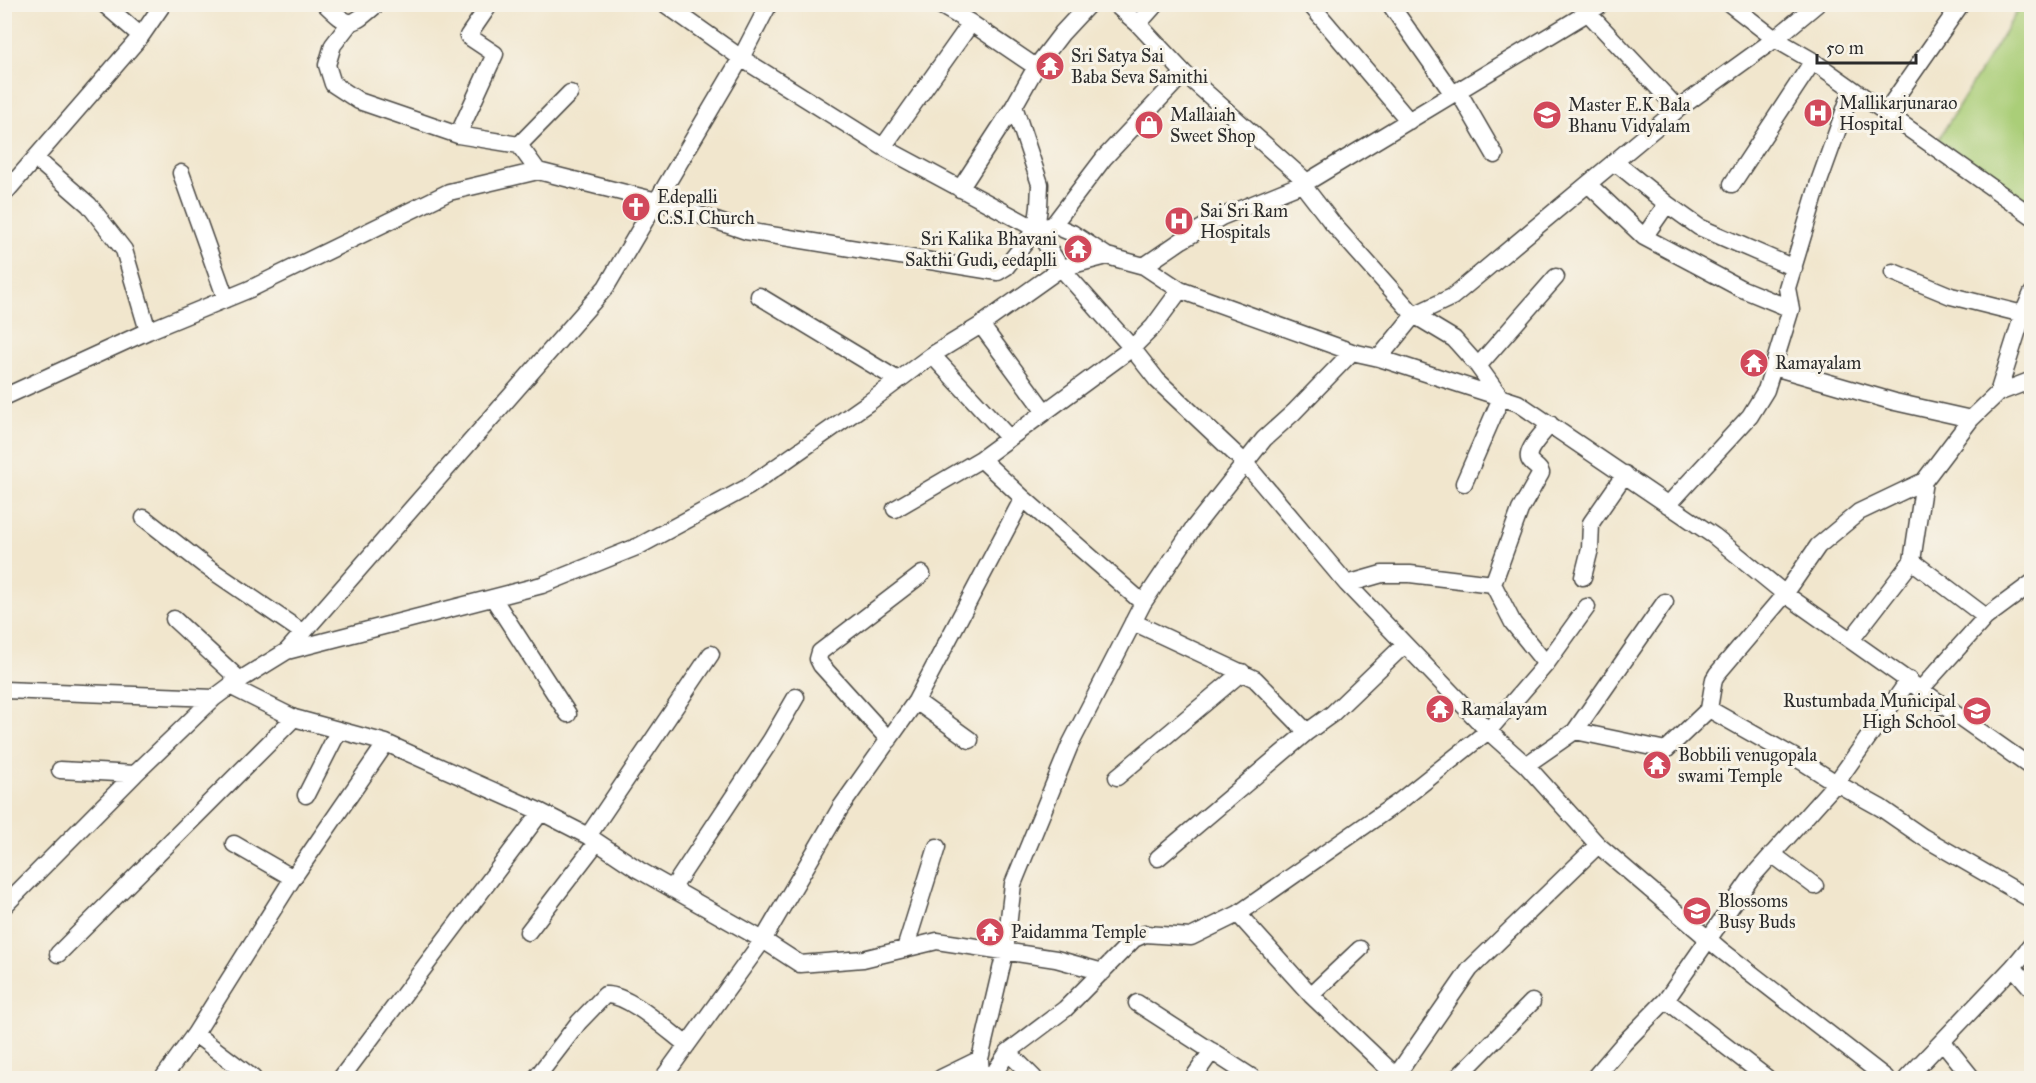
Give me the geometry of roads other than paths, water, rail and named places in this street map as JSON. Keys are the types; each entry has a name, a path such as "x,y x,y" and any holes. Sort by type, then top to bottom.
{"street":[{"path":"104,4 141,36"},
{"path":"4,194 141,36 163,4"},
{"path":"325,4 343,21 350,23 357,21 377,4"},
{"path":"458,135 495,54 468,36 490,4"},
{"path":"665,4 741,58 883,147 1036,230 1061,268 1132,348 1157,380 1245,464 1347,584 1488,731 1526,765 1598,844 1708,939 1886,1078"},
{"path":"287,651 606,287 741,58 769,4"},
{"path":"938,4 971,23 1036,67"},
{"path":"960,189 1014,106 1036,67 1062,33 1089,4"},
{"path":"1115,4 1138,24 1184,73 1304,183 1333,224 1414,315 1454,339 1478,366 1501,398"},
{"path":"1138,24 1156,4"},
{"path":"1310,4 1409,121"},
{"path":"1730,4 1774,39 1813,61 2031,216"},
{"path":"1379,358 1414,315 1452,297 1678,109 1774,39 1817,4"},
{"path":"1392,7 1456,92 1495,154"},
{"path":"1885,113 1953,8"},
{"path":"1144,266 1182,240 1221,218 1304,183 1595,9 1678,109"},
{"path":"350,23 333,45 327,65 333,84 359,101 458,135 519,145 538,171"},
{"path":"883,147 971,23"},
{"path":"1732,184 1813,61"},
{"path":"1036,230 1053,225 1104,158 1184,73"},
{"path":"1668,505 1750,416 1766,390 1791,309 1787,288 1820,179 1852,90"},
{"path":"519,145 570,93"},
{"path":"4,396 226,298 449,192 538,171 657,201 746,231 998,272 1006,267 1036,230 1040,184 1014,106"},
{"path":"35,158 89,205 124,250 148,331"},
{"path":"1615,162 1699,227 1794,268"},
{"path":"181,173 226,298"},
{"path":"1588,184 1644,237 1740,288 1791,309"},
{"path":"1644,237 1667,204"},
{"path":"1053,225 1072,233 1107,256 1144,266 1180,290 1352,352 1379,358 1518,403 1714,537 1785,594 2031,768"},
{"path":"6,902 214,698 287,651 542,585 639,546 747,487 868,404 932,355 981,326 1061,268 1107,256"},
{"path":"1893,272 1951,296 2023,314"},
{"path":"1478,366 1557,278"},
{"path":"895,509 981,459 1132,348 1153,327 1180,290"},
{"path":"1998,393 2031,293"},
{"path":"759,296 898,380"},
{"path":"981,326 1045,412"},
{"path":"981,1078 980,1059 1005,952 1013,884 1070,745 1143,603 1192,530 1264,439 1352,352"},
{"path":"932,355 1010,438"},
{"path":"1774,367 1895,402 1971,419"},
{"path":"1575,731 1666,750 1709,709 1714,679 1717,674 1785,594 1818,546 1859,512 1924,481 1971,419 1998,393 2031,380"},
{"path":"1464,483 1501,398"},
{"path":"1546,664 1513,623 1493,584 1520,510 1541,473 1529,461 1530,450 1550,424"},
{"path":"981,459 1143,603"},
{"path":"1583,577 1590,549 1591,523 1625,474"},
{"path":"1851,640 1912,561 1924,481"},
{"path":"663,1078 763,940 841,807 916,700 1023,498"},
{"path":"144,518 204,565 303,632"},
{"path":"1912,561 1986,617"},
{"path":"889,740 818,659 820,652 922,574"},
{"path":"1347,584 1382,574 1410,574 1493,584"},
{"path":"1594,1078 1666,1000 1751,878 1836,783 1914,685 1986,617 2031,583"},
{"path":"493,598 568,714"},
{"path":"1526,765 1575,731 1665,602"},
{"path":"991,1078 1008,1052 1065,1009 1139,936 1191,937 1238,914 1400,801 1488,731 1546,664 1587,607"},
{"path":"174,619 235,683 294,718 386,743 541,812 593,839 672,889 763,940 800,964 863,959 937,941 1056,959 1103,972"},
{"path":"1133,622 1255,679 1307,732"},
{"path":"1158,858 1307,732 1332,714 1404,645"},
{"path":"528,932 593,839 711,654"},
{"path":"1117,777 1242,672"},
{"path":"4,690 214,698"},
{"path":"672,889 771,740 796,697"},
{"path":"916,700 970,740"},
{"path":"1709,709 1881,808 1923,837 2031,900"},
{"path":"58,954 294,718"},
{"path":"306,795 339,730"},
{"path":"163,1078 195,1034 293,878 386,743"},
{"path":"60,770 135,774"},
{"path":"340,1078 541,812"},
{"path":"234,844 293,878"},
{"path":"1238,914 1311,994 1396,1078 1470,969 1598,844"},
{"path":"905,949 937,847"},
{"path":"1772,854 1815,886"},
{"path":"1907,1078 2013,967 2031,944"},
{"path":"1311,994 1360,948"},
{"path":"2013,967 2031,989"},
{"path":"536,1078 579,1022 605,994 628,1000 687,1045"},
{"path":"1666,1000 1767,1078"},
{"path":"1457,1078 1532,1002"},
{"path":"1137,1003 1253,1078"},
{"path":"195,1034 253,1078"},
{"path":"1943,1042 1972,1078"},
{"path":"1193,1078 1212,1051"},
{"path":"1008,1052 1034,1078"},
{"path":"941,1078 980,1059"}],"place":[{"name":"Sri Satya Sai Baba Seva Samithi","path":"1050,66"},
{"name":"Mallikarjunarao Hospital","path":"1818,113"},
{"name":"Master E.K Bala Bhanu Vidyalam","path":"1547,115"},
{"name":"Mallaiah Sweet Shop","path":"1149,125"},
{"name":"Edepalli C.S.I Church","path":"636,207"},
{"name":"Sai Sri Ram Hospitals","path":"1179,221"},
{"name":"Sri Kalika Bhavani Sakthi Gudi, eedaplli","path":"1078,249"},
{"name":"Ramayalam","path":"1754,363"},
{"name":"Ramalayam","path":"1440,709"},
{"name":"Rustumbada Municipal High School","path":"1977,711"},
{"name":"Bobbili venugopala swami Temple","path":"1657,765"},
{"name":"Blossoms Busy Buds","path":"1697,911"},
{"name":"Paidamma Temple","path":"990,932"}]}
